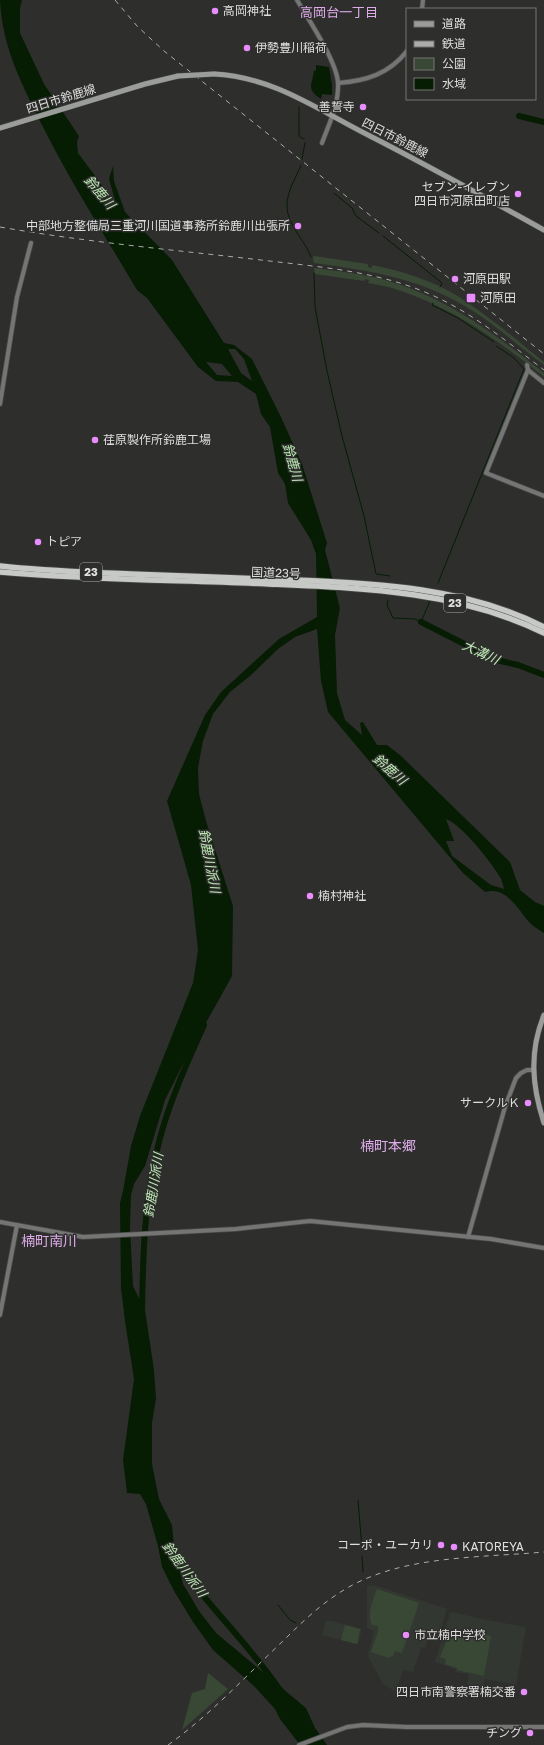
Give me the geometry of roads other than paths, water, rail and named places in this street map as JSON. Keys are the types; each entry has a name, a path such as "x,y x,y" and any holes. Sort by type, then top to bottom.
{"highway":[{"name":"国道23号","path":"0,566 183,578"},
{"name":"国道23号","path":"0,572 183,578 361,586 414,590 466,600 504,611 544,627"},
{"name":"国道23号","path":"361,586 466,605 505,617 544,633"}],"main road":[{"name":"四日市鈴鹿線","path":"0,128 178,76 198,74 237,76 277,87 404,152 544,230"},
{"path":"544,1015 536,1040 533,1070 536,1095 544,1123"}],"street":[{"path":"297,0 331,59 338,84 336,104 322,143"},
{"path":"338,84 362,81 376,76 396,64 406,52"},
{"path":"0,404 17,297 32,243"},
{"path":"544,383 527,368 486,473 544,496"},
{"path":"468,1237 505,1107 516,1078 521,1073 533,1070"},
{"path":"0,1222 83,1237 242,1229 303,1221 524,1243 544,1248"},
{"path":"0,1315 17,1225"},
{"path":"299,1745 347,1728 376,1724 397,1726 544,1727"}],"water":[{"name":"鈴鹿川","path":"0,0 22,0 20,8 20,33 44,84 79,136 77,142 78,153 116,204 109,179 113,166 114,181 125,212 172,260 224,343 234,345 252,359 281,417 302,464 327,543 325,550 340,608 335,635 337,693 345,720 362,735 360,723 363,722 377,745 387,745 400,755 510,862 520,890 535,902 544,906 544,933 529,922 505,895 499,892 485,892 463,873 328,712 321,681 317,629 295,637 278,649 250,676 230,692 213,714 203,741 198,768 199,794 233,906 232,976 182,1066 165,1100 145,1166 134,1184 131,1195 130,1228 133,1286 145,1310 154,1370 156,1398 152,1423 152,1464 159,1499 172,1525 174,1547 183,1584 199,1611 216,1633 306,1708 315,1728 327,1745 300,1745 280,1719 275,1709 254,1686 213,1650 193,1622 174,1591 162,1567 158,1546 146,1504 140,1494 127,1493 123,1460 134,1379 121,1288 120,1203 131,1146 140,1116 193,983 198,950 191,885 167,801 205,715 221,692 279,639 317,617 316,554 311,540 288,503 285,484 278,473 270,427 261,414 256,394 238,382 216,381 198,367 147,298 137,290 77,190 44,129 21,82 9,51","holes":["228,349 235,349 244,359 252,381 241,373","206,362 222,364 232,376 217,375","446,819 460,828 490,862 500,877 504,889 491,885 452,856 446,841 454,841"]},
{"path":"316,65 329,67 332,85 332,95 322,94 321,99 316,96 311,87 314,70 316,71"}],"waterway":[{"path":"299,107 299,135 304,139"},
{"path":"519,116 544,122"},
{"path":"302,159 305,143"},
{"path":"301,165 290,189 287,206 291,222 311,257"},
{"path":"334,193 352,208 356,216 379,233"},
{"path":"383,236 442,283 440,287"},
{"path":"314,273 315,307 327,371 342,436 364,516 376,574 390,576"},
{"path":"433,303 432,305 458,318 494,342"},
{"path":"438,583 524,369 513,357 496,346"},
{"path":"388,600 387,605 393,618 415,619 421,622 430,601"},
{"name":"大溝川","path":"421,622 496,660 518,665 544,675"},
{"name":"鈴鹿川派川","path":"142,1312 145,1227 154,1163 163,1127 173,1097 204,1025"},
{"path":"358,1500 362,1549"},
{"path":"362,1556 363,1572"},
{"name":"鈴鹿川派川","path":"173,1557 199,1591 268,1673 280,1690"},
{"path":"278,1605 290,1620 296,1623"}],"railway":[{"path":"115,0 137,26 164,51 544,354"},
{"path":"0,227 97,241 327,268 371,275 413,288 449,303 477,320 544,370"},
{"path":"168,1745 213,1708 313,1613 334,1596 358,1582 390,1570 433,1561 544,1552"}],"place":[{"name":"高岡神社","path":"215,11"},
{"name":"伊勢豊川稲荷","path":"247,48"},
{"name":"善誓寺","path":"363,107"},
{"name":"セブン-イレブン 四日市河原田町店","path":"518,194"},
{"name":"中部地方整備局三重河川国道事務所鈴鹿川出張所","path":"298,226"},
{"name":"河原田駅","path":"455,279"},
{"name":"河原田","path":"471,298"},
{"name":"荏原製作所鈴鹿工場","path":"95,440"},
{"name":"トピア","path":"38,542"},
{"name":"楠村神社","path":"310,896"},
{"name":"サークルＫ","path":"528,1103"},
{"name":"コーポ・ユーカリ","path":"441,1545"},
{"name":"KATOREYA","path":"454,1547"},
{"name":"市立楠中学校","path":"406,1635"},
{"name":"四日市南警察署楠交番","path":"524,1692"},
{"name":"チング","path":"530,1733"}],"district":[{"name":"高岡台一丁目","path":"339,12"},
{"name":"楠町本郷","path":"388,1146"},
{"name":"楠町南川","path":"49,1241"}]}
